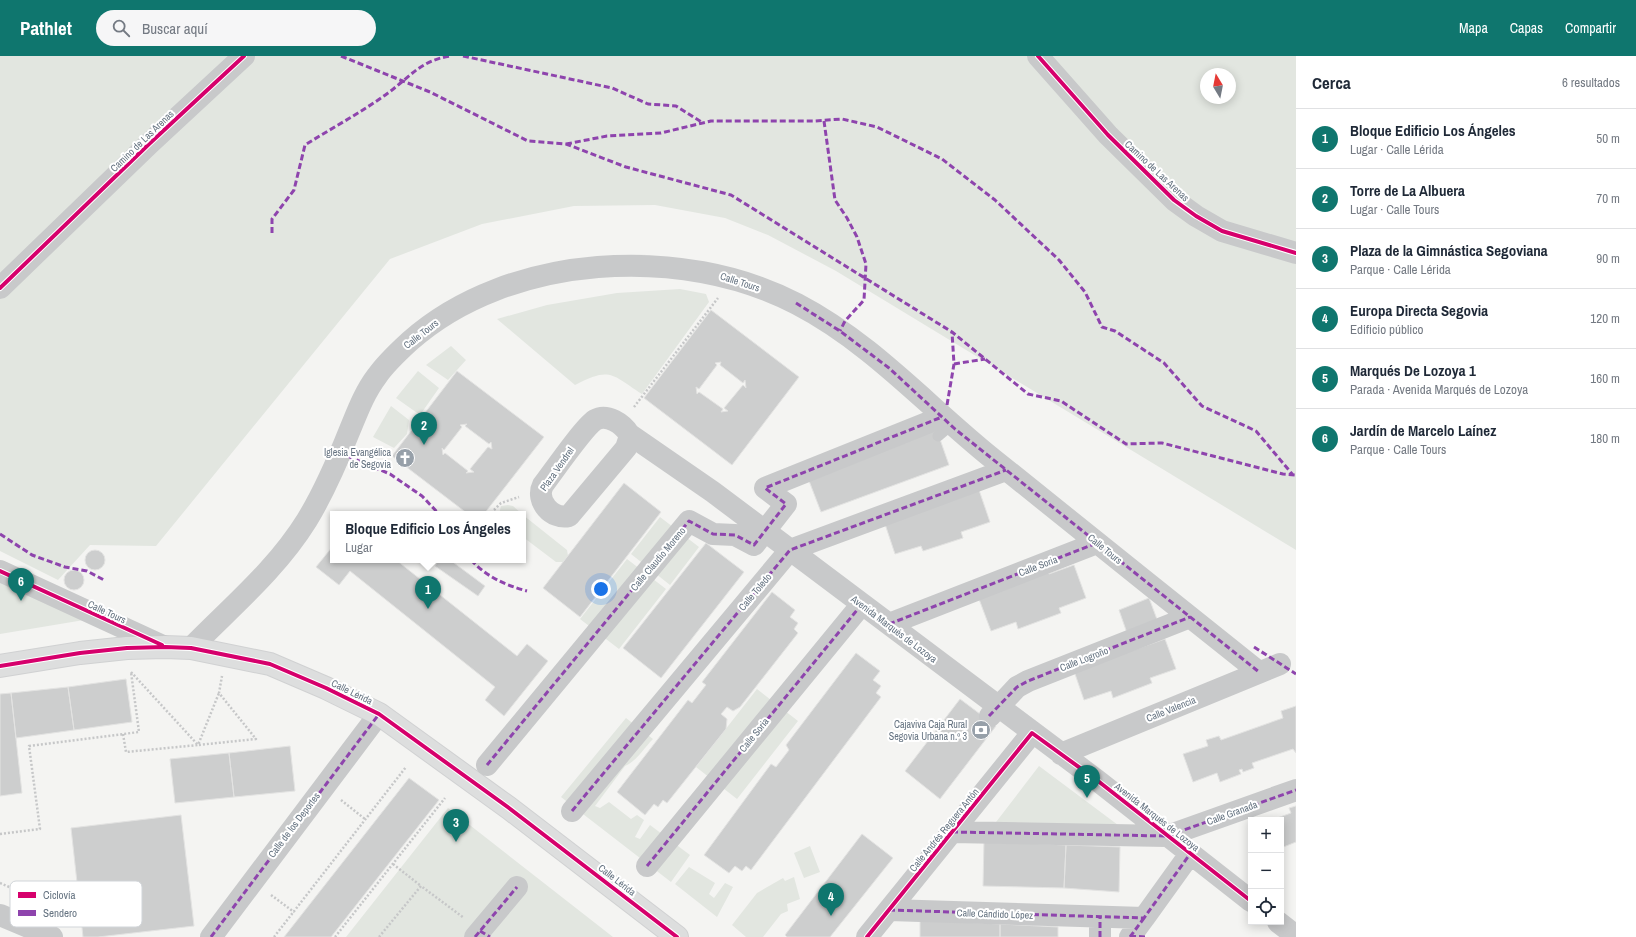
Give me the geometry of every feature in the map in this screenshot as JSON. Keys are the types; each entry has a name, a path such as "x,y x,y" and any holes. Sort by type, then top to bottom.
{"street":[{"name":"Camino de Las Arenas","path":"0,288 149,144 244,56"},
{"name":"Camino de Las Arenas","path":"1038,56 1108,135 1174,200 1196,216 1222,231 1296,254"},
{"name":"Calle Tours","path":"191,648 233,604 269,571 296,538 328,482 362,402 377,376 412,339 447,314 476,298 507,286 544,276 571,271 638,266 662,266 711,273 762,289 796,303 840,331 889,368 944,426 1006,470 1259,672"},
{"name":"Plaza Vendrel","path":"609,418 625,436 569,516 563,517 552,513 542,502 540,491 594,420 609,418"},
{"name":"Calle Claudio Moreno","path":"487,766 689,521 713,534 734,536 754,545 786,504 765,488 944,426"},
{"name":"Avenida Marqués de Lozoya","path":"625,436 714,492 889,624 994,711 1032,733 1061,754 1248,899"},
{"name":"Calle Toledo","path":"572,811 790,550 1006,470"},
{"name":"Calle Soria","path":"889,624 1097,543"},
{"name":"Calle Tours","path":"0,571 165,647"},
{"name":"Calle Soria","path":"647,866 862,604"},
{"name":"Calle Logroño","path":"994,711 1017,687 1028,681 1190,617"},
{"name":"Calle Lérida","path":"0,666 80,653 127,648 165,647 191,648 270,664 326,688 379,714 527,821 677,937"},
{"name":"Calle Valencia","path":"1061,754 1280,664"},
{"name":"Calle de los Deportes","path":"211,937 323,786 379,714"},
{"name":"Calle Andrés Reguera Antón","path":"868,937 1032,733"},
{"name":"Calle Granada","path":"1168,836 1296,790"},
{"path":"952,832 1168,836"},
{"name":"Calle Cándido López","path":"889,910 1100,927 1137,932 1190,854"},
{"path":"478,934 517,887"},
{"path":"0,914 10,918"},
{"path":"1282,925 1296,936"},
{"path":"29,927 52,937"}],"path":[{"path":"625,436 723,292"},
{"path":"494,511 501,503 540,491"},
{"path":"0,834 40,829 29,746 139,732 130,672 198,745"},
{"path":"198,745 220,693 222,676"},
{"path":"123,734 126,752 256,739 220,693"},
{"path":"274,937 406,767"},
{"path":"323,786 365,820"},
{"path":"335,937 445,798"},
{"path":"393,864 478,934"},
{"path":"252,882 294,912"},
{"path":"379,937 420,886"}],"shaded area":[{"path":"0,56 1296,56 1296,550 836,271 768,235 725,218 655,205 574,206 482,224 390,259 156,546 90,545 58,580 0,551"},
{"path":"680,289 706,294 709,302 642,394 617,378 604,374 587,379 575,385 497,319 547,305 617,293"},
{"path":"451,346 466,360 448,380 426,365"},
{"path":"418,371 439,388 420,415 396,398"},
{"path":"391,406 409,420 407,434 394,448 373,437"},
{"path":"501,506 513,506 519,511 500,511"},
{"path":"526,517 567,550 568,556 563,562 556,562 526,539"},
{"path":"660,517 699,547 670,585 631,554"},
{"path":"627,559 666,589 619,649 580,619"},
{"path":"0,582 84,620 0,634"},
{"path":"757,689 798,721 737,799 696,767"},
{"path":"626,718 653,739 637,758 625,766 595,806 600,808 609,802 631,819 637,815 644,820 635,837 640,839 650,825 690,855 671,882 561,797"},
{"path":"1039,766 1118,825 993,826"},
{"path":"448,808 613,937 346,937"},
{"path":"810,846 820,872 804,878 794,853"},
{"path":"689,867 715,883 709,894 714,898 725,883 733,887 717,917 675,884"},
{"path":"794,877 800,899 787,904 788,911 781,914 763,937 746,937 732,925 757,893 783,878 785,881"}],"building":[{"path":"711,310 799,377 732,465 644,398","holes":["721,362 720,365 743,383 745,380 746,388 743,385 724,408 728,411 721,412 723,409 699,392 697,394 696,387 699,389 717,365 715,363"]},
{"path":"457,371 544,437 486,511 464,511 392,456","holes":["467,424 465,426 489,444 491,442 492,449 488,447 470,469 474,472 466,473 468,471 445,453 443,455 442,448 444,450 462,427 460,425"]},
{"path":"935,425 949,465 821,512 806,473"},
{"path":"624,483 661,512 580,617 543,588"},
{"path":"979,490 990,522 961,532 963,538 923,551 921,546 895,554 885,524"},
{"path":"706,543 744,572 661,678 623,648"},
{"path":"95,550 102,553 105,560 102,567 95,570 88,567 85,560 88,553"},
{"path":"330,550 330,563 400,563 517,656 527,644 548,661 504,716 485,700 495,687 350,571 339,585 316,567"},
{"path":"437,563 454,563 485,586 478,596 435,566"},
{"path":"1074,565 1086,598 1059,608 1061,613 1018,629 1016,622 991,631 979,599 1045,568 1049,574"},
{"path":"74,570 81,573 84,580 81,587 74,590 67,587 64,580 67,573"},
{"path":"772,592 795,610 790,617 798,623 794,629 798,633 740,707 733,711 727,707 721,714 727,719 726,729 667,803 663,800 658,807 654,804 645,815 617,792 688,700 692,703 706,685 702,682"},
{"path":"1149,598 1158,622 1127,633 1119,610"},
{"path":"1165,639 1176,669 1150,678 1152,683 1113,698 1111,691 1084,700 1074,671"},
{"path":"856,653 880,671 873,680 881,686 876,693 881,697 751,870 746,866 742,871 735,866 729,873 704,855 771,764 776,767 789,750 786,745"},
{"path":"126,679 132,722 74,730 68,687"},
{"path":"68,687 74,730 16,738 11,693"},
{"path":"11,693 22,793 0,796 0,694"},
{"path":"960,699 996,726 940,799 905,771"},
{"path":"1296,706 1296,753 1293,749 1252,763 1254,768 1243,772 1242,769 1239,770 1241,774 1220,782 1217,773 1193,782 1183,754 1208,746 1206,740 1219,736 1221,740 1283,718 1281,711"},
{"path":"290,746 295,791 234,797 229,753"},
{"path":"229,753 234,797 175,803 170,759"},
{"path":"409,778 439,800 331,937 284,937"},
{"path":"1296,806 1296,842 1284,847 1284,817 1280,817 1291,813 1289,808"},
{"path":"181,815 194,926 98,937 83,937 82,927 142,927 142,881 77,881 71,828"},
{"path":"862,834 893,858 830,937 787,937 785,935"},
{"path":"984,841 1066,845 1064,888 983,886"},
{"path":"1066,845 1120,847 1119,892 1064,888"},
{"path":"920,920 1000,924 1000,937 920,937"},
{"path":"1000,924 1058,927 1058,937 1000,937"}],"marked path":[{"path":"341,56 430,92 528,141 566,144 626,167 731,195 952,332 1028,394 1061,401 1126,444 1162,443 1283,474 1296,475"},
{"path":"272,233 272,219 294,190 305,145 378,100 423,65 440,58 450,56"},
{"path":"463,56 612,88 648,104 676,106 703,123"},
{"path":"566,144 607,136 661,133 711,121 815,121 842,119 877,127 942,159 995,200 1059,260 1085,292 1102,327 1115,331 1164,363 1202,406 1256,431 1293,475"},
{"path":"824,121 835,200 857,237 866,264 864,300 845,321 840,331"},
{"path":"796,303 840,331 889,368 955,429 1259,672"},
{"path":"947,405 954,364 952,332"},
{"path":"954,364 985,359"},
{"path":"487,765 689,521 713,534 735,535 754,545 786,504 765,488 942,417"},
{"path":"340,453 390,474 422,496 436,511"},
{"path":"572,811 790,550 1006,470"},
{"path":"0,534 32,555 65,567 87,571 104,580"},
{"path":"889,624 1097,543"},
{"path":"474,563 497,580 527,591"},
{"path":"647,866 862,604"},
{"path":"989,716 1017,687 1028,681 1190,617"},
{"path":"1254,647 1296,674"},
{"path":"211,937 379,714"},
{"path":"952,832 1167,836 1296,790"},
{"path":"889,910 1144,918 1190,854"},
{"path":"475,937 517,887"},
{"path":"1100,918 1100,937"},
{"path":"1130,937 1144,918"},
{"path":"480,931 490,937"},
{"path":"1130,936 1146,937"}],"cycle path":[{"path":"0,288 149,144 244,56"},
{"path":"1038,56 1108,135 1174,200 1196,216 1222,231 1296,253"},
{"path":"0,571 162,645"},
{"path":"0,666 80,653 127,648 165,647 191,648 270,664 326,688 379,714 509,808 677,937"},
{"path":"867,937 1032,733 1098,781 1248,899"}],"place":[{"name":"Torre de La Albuera","path":"424,445"},
{"name":"Iglesia Evangélica de Segovia","path":"405,458"},
{"name":"Jardín de Marcelo Laínez","path":"21,601"},
{"name":"Bloque Edificio Los Ángeles","path":"428,609"},
{"name":"Cajaviva Caja Rural Segovia Urbana n.º 3","path":"981,730"},
{"name":"Marqués De Lozoya 1","path":"1087,798"},
{"name":"Plaza de la Gimnástica Segoviana","path":"456,842"},
{"name":"Europa Directa Segovia","path":"831,916"}]}
